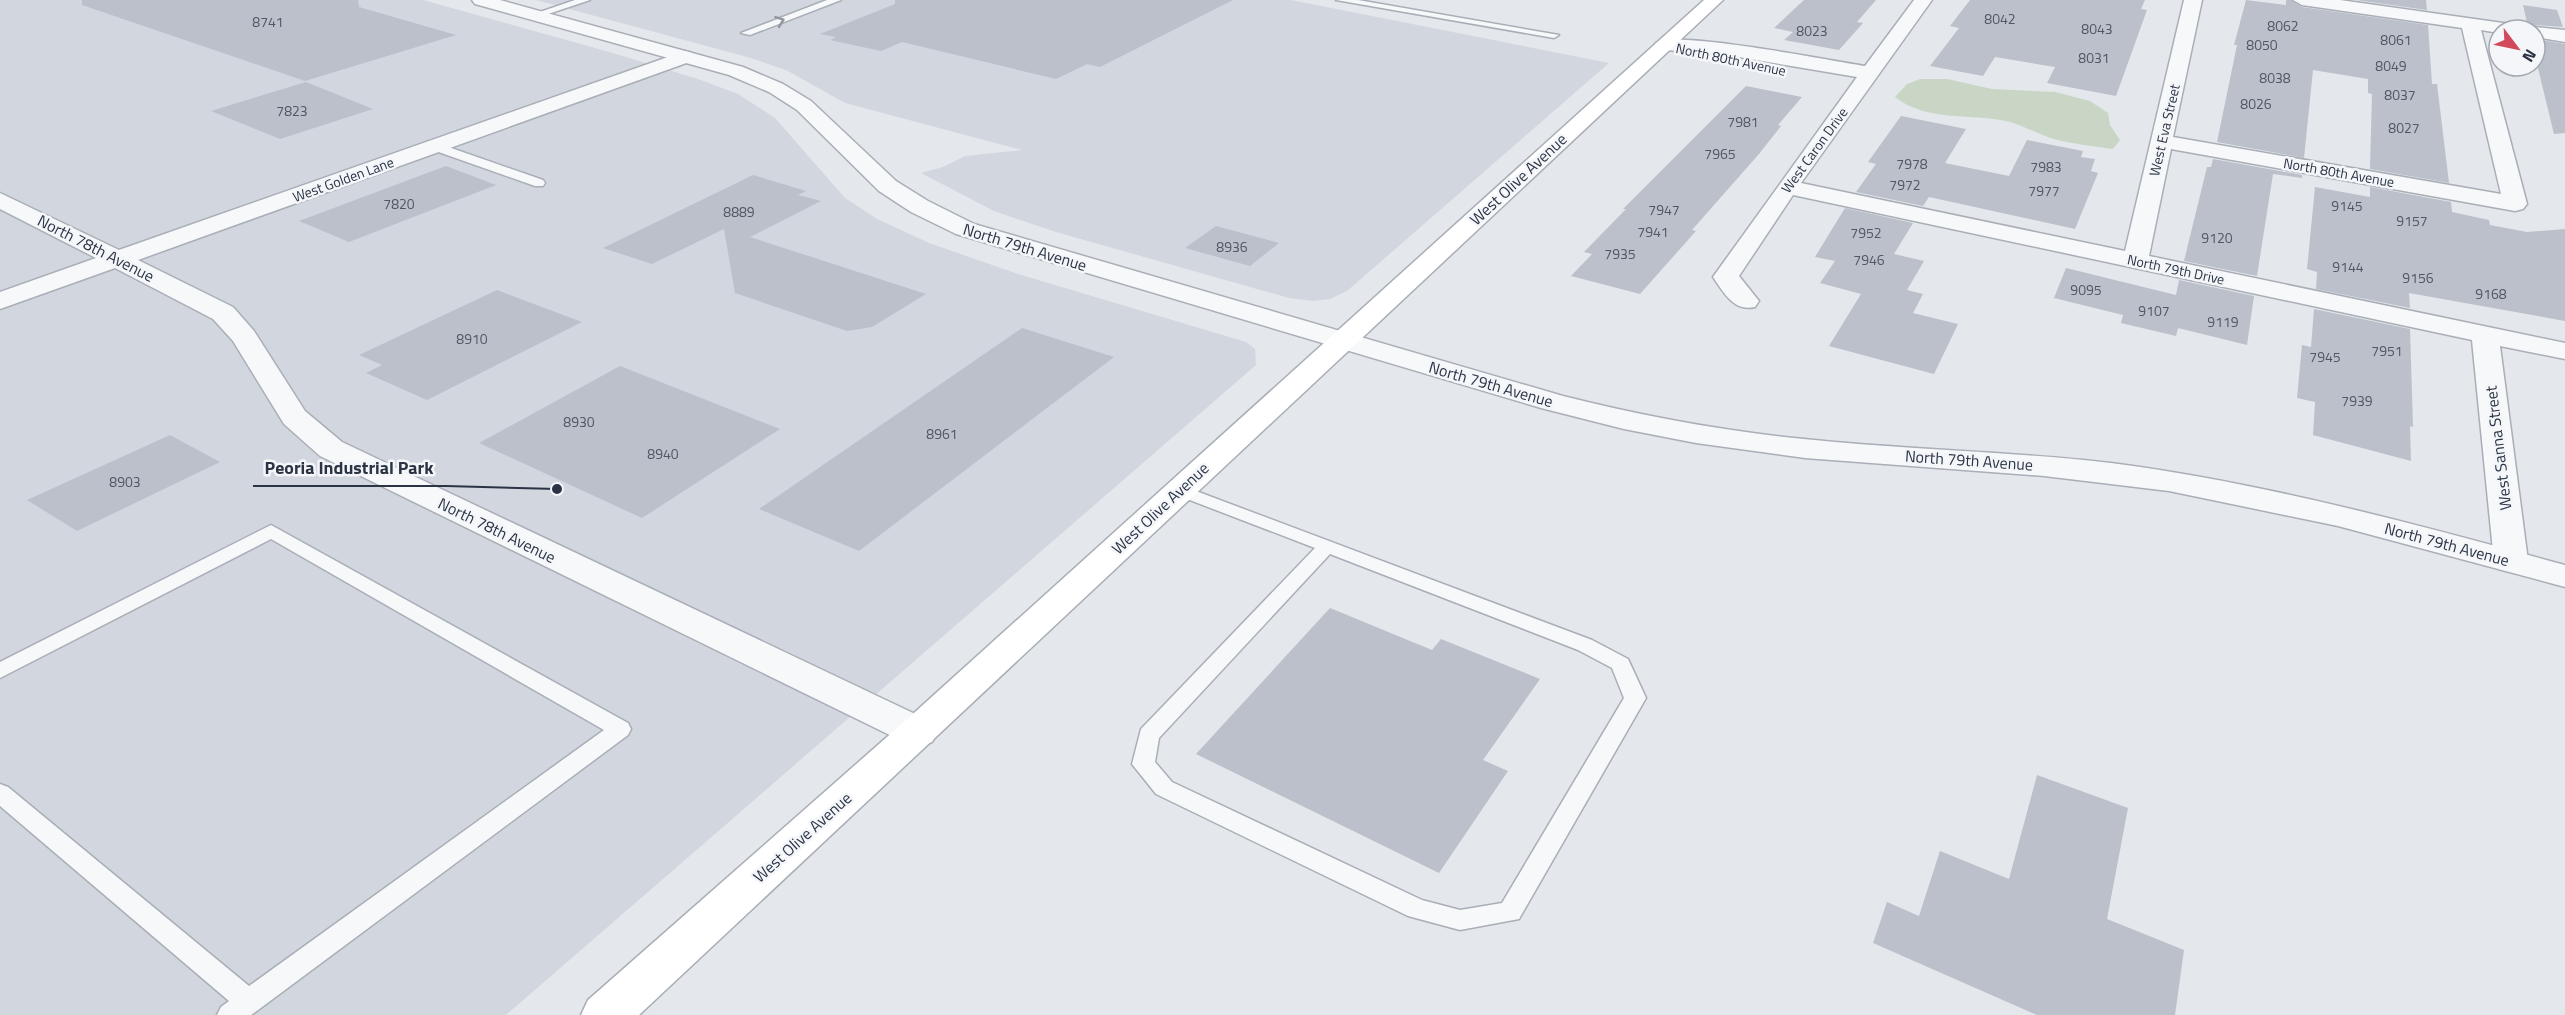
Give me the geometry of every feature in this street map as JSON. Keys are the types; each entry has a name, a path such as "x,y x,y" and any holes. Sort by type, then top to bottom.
{"main road":[{"name":"West Olive Avenue","path":"605,1015 918,732 1341,340 1714,0"}],"street":[{"name":"North 79th Avenue","path":"482,0 685,57 758,80 790,95 813,112 879,180 931,213 965,229 1623,420 1760,443 2113,473 2284,504 2565,576"},
{"name":"West Caron Drive","path":"1746,301 1725,277 1787,187 1923,0"},
{"name":"West Eva Street","path":"2135,261 2193,0"},
{"path":"2302,0 2487,25"},
{"name":"North 80th Avenue","path":"2162,141 2515,204 2470,23"},
{"path":"2547,34 2565,36"},
{"name":"North 80th Avenue","path":"1664,44 1707,57 1866,79"},
{"name":"West Golden Lane","path":"0,301 685,57"},
{"name":"North 79th Drive","path":"1787,187 2565,351"},
{"name":"North 78th Avenue","path":"0,200 224,313 248,338 291,413 308,431 331,449 918,732"},
{"name":"West Sanna Street","path":"2485,335 2511,561"}],"lane":[{"path":"536,15 585,0"},
{"path":"746,33 836,0"},
{"path":"1341,0 1554,34"},
{"path":"434,146 539,183"},
{"path":"1180,490 1327,546 1585,645 1621,664 1635,698 1510,912 1460,920 1417,909 1164,788 1143,764 1149,735 1327,546"},
{"path":"0,671 271,531 620,729 239,1008 0,793"}],"shaded area":[{"path":"0,0 423,0 613,53 738,94 775,118 845,198 877,219 929,243 1018,274 1246,342 1255,349 1256,365 506,1015 0,1015"},
{"path":"536,0 1291,0 1609,63 1347,291 1330,299 1313,301 1289,298 1056,232 994,211 921,173 943,167 965,156 1022,150 845,103 788,71 751,58"}],"green space":[{"path":"1920,79 1947,79 1992,89 2055,92 2090,101 2108,113 2110,125 2120,140 2113,149 2068,142 2006,121 1921,110 1895,97 1907,84"}],"building":[{"path":"82,0 358,0 359,7 456,35 305,81 82,5"},
{"path":"895,0 1233,0 1100,67 1087,64 1056,79 902,42 881,51 830,40 836,37 820,34 895,4"},
{"path":"1804,0 1876,0 1857,22 1863,23 1839,50 1784,40 1793,32 1774,28"},
{"path":"1970,0 2145,0 2141,9 2147,10 2116,96 2047,83 2055,67 1995,57 1983,76 1930,66 1959,28 1950,26"},
{"path":"2246,0 2286,5 2286,0 2291,0 2302,7 2428,25 2432,84 2437,84 2449,183 2370,169 2372,94 2368,93 2368,79 2313,70 2304,158 2217,142 2237,45 2234,45"},
{"path":"2356,0 2426,0 2427,10"},
{"path":"2523,5 2557,10 2563,27 2547,26 2547,18 2526,18"},
{"path":"2547,41 2565,44 2565,133 2554,134 2540,78 2547,78"},
{"path":"306,82 373,109 280,139 211,111"},
{"path":"1746,86 1802,97 1778,125 1781,126 1759,154 1692,230 1696,231 1640,294 1571,276 1592,254 1584,252 1626,209 1623,209"},
{"path":"1901,116 1966,129 1945,163 2009,176 2027,140 2083,151 2081,157 2095,159 2091,171 2098,173 2075,229 1929,197 1923,206 1856,192 1876,164 1868,162"},
{"path":"2213,159 2302,175 2302,178 2273,174 2257,276 2184,261 2207,167 2211,167"},
{"path":"446,166 496,185 349,242 299,221"},
{"path":"753,175 806,191 798,195 821,201 750,237 926,294 872,327 847,331 735,293 724,229 652,264 603,248"},
{"path":"2315,187 2370,197 2370,187 2451,202 2452,212 2489,220 2490,225 2527,232 2565,229 2565,321 2409,293 2410,308 2316,289 2317,272 2307,269"},
{"path":"1845,208 1913,223 1894,254 1924,261 1907,290 1923,294 1913,313 1958,324 1934,374 1829,346 1861,294 1820,283 1835,261 1815,257"},
{"path":"1216,226 1279,243 1250,266 1185,248"},
{"path":"2066,268 2176,295 2179,280 2254,296 2247,345 2178,328 2176,336 2121,323 2123,315 2054,298"},
{"path":"497,290 582,322 427,400 366,373 382,365 359,355"},
{"path":"2314,309 2410,329 2413,427 2410,426 2411,461 2313,435 2315,402 2297,398 2302,345 2311,347"},
{"path":"1022,328 1114,357 859,551 759,509"},
{"path":"620,366 780,429 642,518 479,443"},
{"path":"170,435 220,462 77,531 27,500"},
{"path":"1330,608 1432,650 1441,639 1540,679 1483,760 1508,771 1439,873 1196,754"},
{"path":"2037,775 2128,808 2107,919 2184,950 2175,1015 2037,1015 1873,943 1887,902 1919,916 1940,851 2009,879"}],"place":[{"name":"Peoria Industrial Park","path":"557,489"}]}
